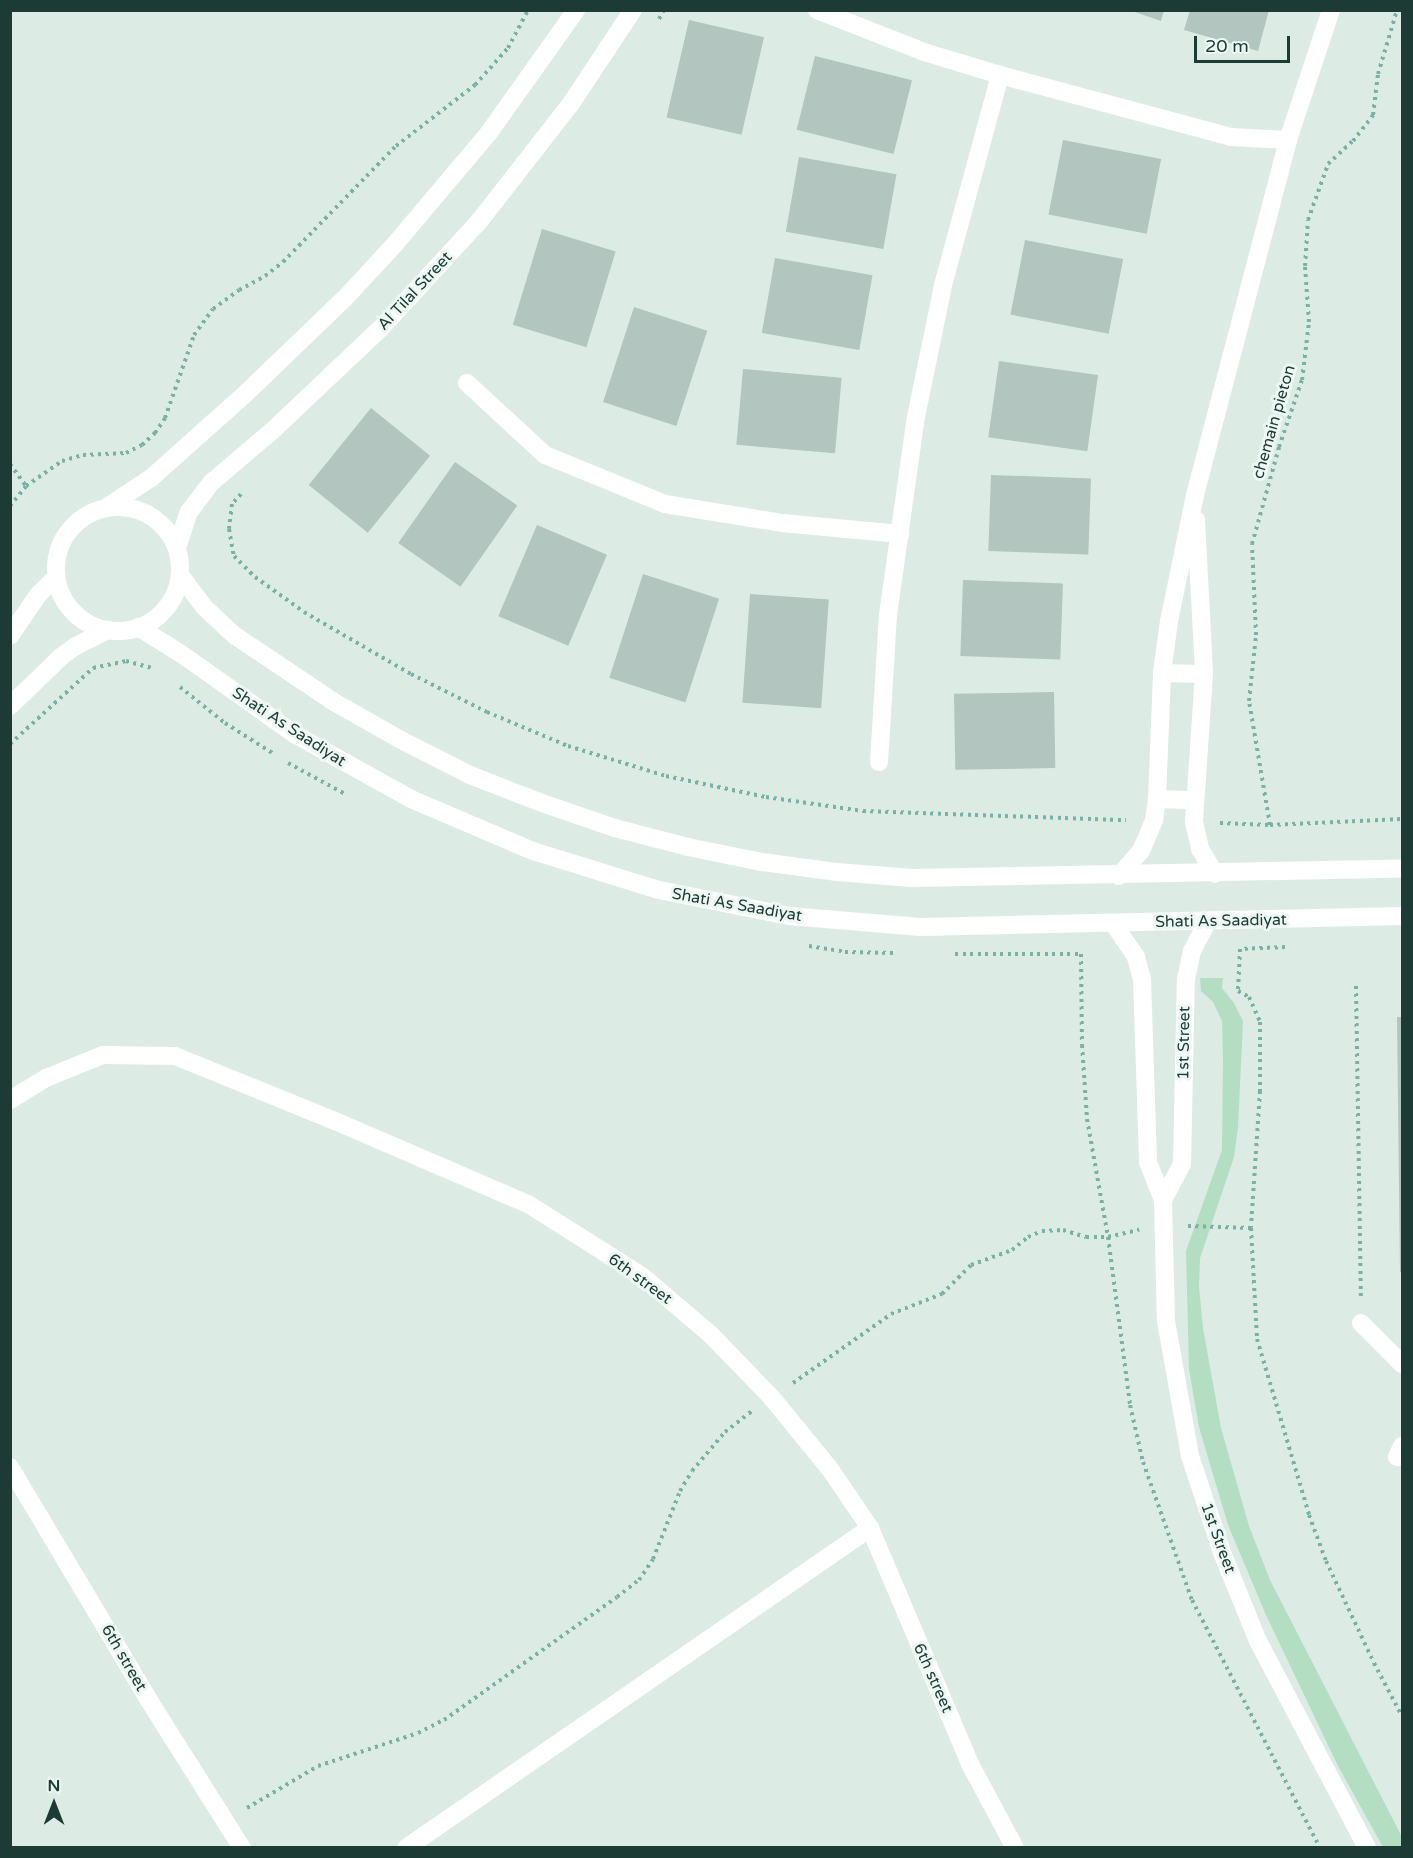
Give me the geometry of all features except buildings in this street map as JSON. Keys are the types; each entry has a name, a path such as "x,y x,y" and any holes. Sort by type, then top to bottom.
{"street":[{"path":"108,630 84,620 73,612 65,602 56,577 57,558 62,540 74,524 89,514 107,507 151,478 242,397 346,297 395,244 488,134 576,10"},
{"name":"Al Tilal Street","path":"177,548 189,512 212,482 280,424 373,336 481,219 572,102 633,10"},
{"path":"817,10 924,52 1000,75 1231,137 1288,140"},
{"path":"1119,876 1141,851 1154,820 1157,798 1162,673 1169,621 1195,495 1288,140 1331,10"},
{"path":"879,762 888,615 916,417 943,285 1000,75"},
{"path":"466,383 545,455 665,504 782,523 900,534"},
{"path":"1195,495 1204,675 1194,822 1200,849 1215,874"},
{"path":"10,706 62,656 76,646 108,630 138,627 162,613 177,589 180,575 177,548 163,526 142,511 125,507 107,507"},
{"path":"180,575 204,607 226,628 334,702 401,741 470,775 542,803 615,828 688,848 837,873 912,878 1119,876 1402,869"},
{"path":"10,636 38,595 56,577"},
{"name":"Shati As Saadiyat","path":"138,627 194,663 296,735 353,768 471,827 595,873 724,904 855,923 976,927 1402,916"},
{"path":"1162,673 1204,675"},
{"path":"1157,798 1194,800"},
{"name":"1st Street","path":"1163,1200 1182,1164 1186,980 1192,951 1208,921"},
{"name":"1st Street","path":"1113,923 1127,940 1136,957 1142,979 1148,1161 1163,1200 1166,1321 1190,1456 1223,1555 1258,1641 1367,1848"},
{"name":"6th street","path":"10,1100 46,1078 103,1055 175,1056 335,1120 528,1204 642,1276 711,1335 772,1398 830,1469 870,1528 970,1764 1015,1848"},
{"path":"1361,1323 1402,1364"},
{"name":"6th street","path":"10,1467 150,1702 242,1848"},
{"path":"406,1848 870,1528"}],"path":[{"path":"10,506 26,486 43,472 62,461 83,455 126,453 142,445 155,433 165,418 194,335 213,309 239,290 266,276 283,262 396,146 475,85 508,48 528,10"},
{"path":"653,28 664,10"},
{"name":"chemain pieton","path":"1270,825 1249,700 1256,634 1252,544 1279,447 1302,380 1309,322 1305,266 1308,220 1328,164 1353,141 1373,115 1378,74 1397,10"},
{"path":"10,464 26,486"},
{"path":"244,489 232,504 230,529 234,556 255,577 304,612 411,674 487,712 568,746 666,776 766,797 863,811 1154,820"},
{"path":"10,744 93,668 126,661 157,669"},
{"path":"174,682 225,723 318,781 349,796"},
{"path":"1194,822 1270,825 1402,819"},
{"path":"800,944 845,952 900,953"},
{"path":"1288,946 1240,949 1238,991 1250,997 1260,1022 1260,1091 1251,1228 1257,1339 1309,1515 1326,1561 1374,1664 1402,1716"},
{"path":"945,954 1082,954 1082,1045 1087,1119 1108,1237 1130,1405 1143,1462 1192,1600 1320,1848"},
{"path":"1356,986 1361,1323"},
{"path":"226,1821 318,1766 388,1744 444,1720 617,1598 639,1580 652,1559 680,1491 708,1450 725,1432 891,1314 929,1302 942,1294 971,1265 1012,1250 1028,1237 1042,1231 1063,1230 1086,1237 1108,1237 1165,1225 1251,1228"}],"green space":[{"path":"1200,978 1223,978 1222,988 1234,1003 1243,1021 1238,1128 1234,1157 1200,1258 1199,1287 1203,1328 1221,1428 1249,1526 1270,1580 1402,1837 1402,1847 1383,1847 1338,1766 1266,1615 1228,1525 1199,1427 1189,1369 1186,1251 1222,1150 1223,1061 1222,1021 1213,1002 1201,991"}]}
